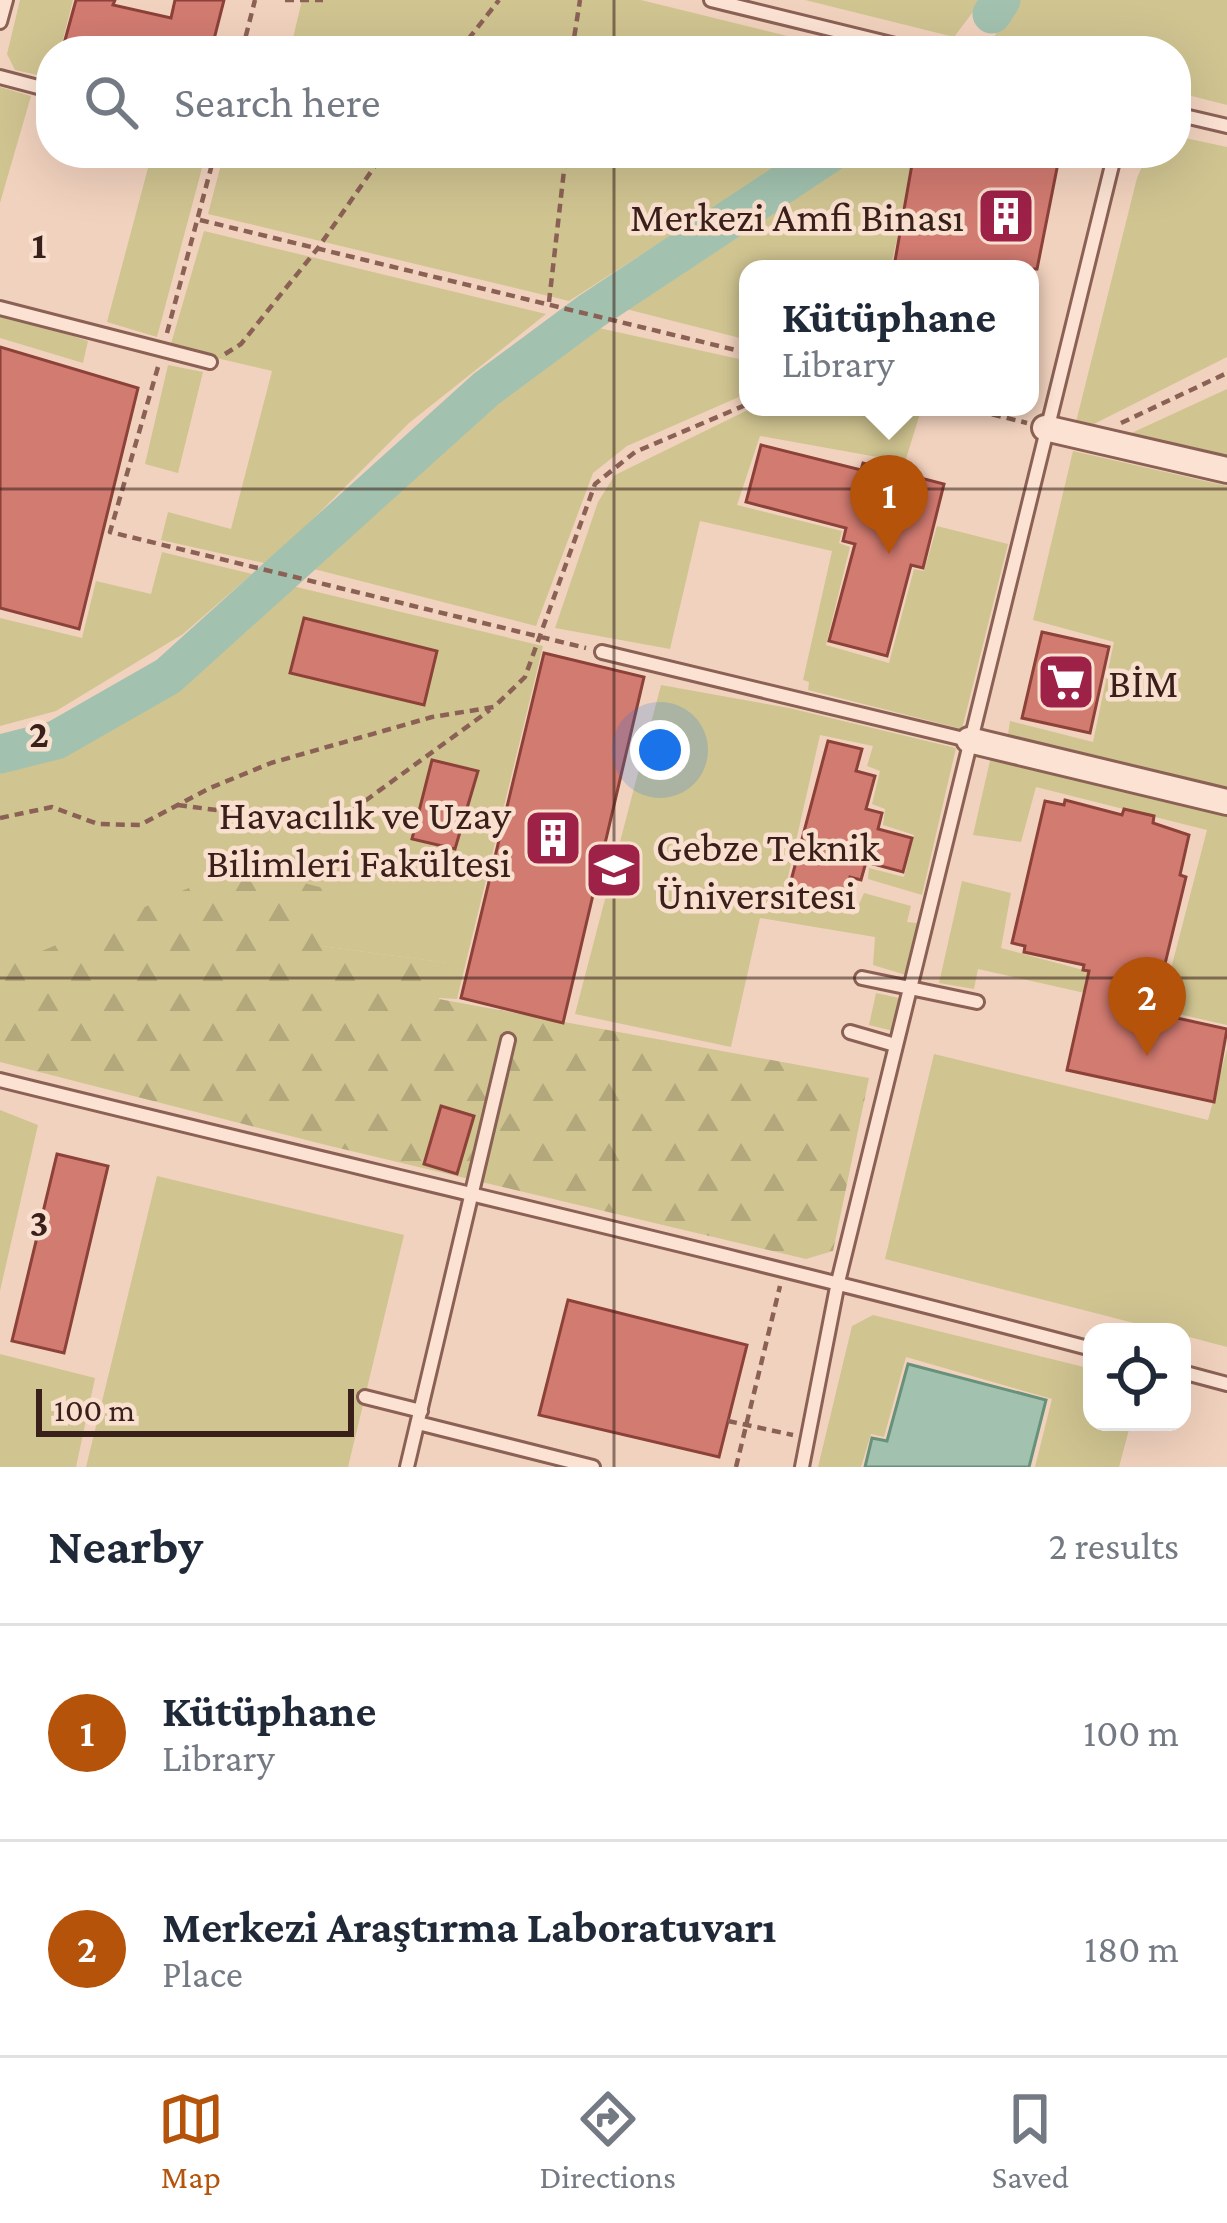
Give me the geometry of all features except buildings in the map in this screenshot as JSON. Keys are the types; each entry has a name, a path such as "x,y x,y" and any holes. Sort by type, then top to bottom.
{"street":[{"path":"1045,428 1227,470"},
{"path":"969,740 1227,802"}],"lane":[{"path":"0,22 6,0"},
{"path":"711,0 859,36"},
{"path":"0,77 36,86"},
{"path":"1191,117 1227,126"},
{"path":"802,1467 838,1282 1110,168"},
{"path":"0,308 210,362"},
{"path":"602,652 969,740"},
{"path":"786,694 790,677"},
{"path":"862,978 977,1002"},
{"path":"850,1033 895,1045"},
{"path":"407,1467 508,1040"},
{"path":"0,1080 1083,1346"},
{"path":"1191,1374 1227,1384"},
{"path":"365,1397 593,1467"}],"path":[{"path":"246,36 255,0"},
{"path":"285,0 323,0"},
{"path":"471,36 499,0"},
{"path":"574,36 580,0"},
{"path":"210,362 241,344 318,248 374,168"},
{"path":"549,304 564,168"},
{"path":"198,220 739,351"},
{"path":"1088,438 1227,373"},
{"path":"177,805 322,824 343,817 494,706 525,676 595,484 635,452 739,408"},
{"path":"998,416 1045,428"},
{"path":"110,532 602,652"},
{"path":"0,818 52,806 98,824 140,825 271,763 432,717 494,706"},
{"path":"736,1467 784,1270"},
{"path":"728,1421 808,1438"}],"green space":[{"path":"20,0 73,0 64,36 36,36 36,75 15,70 7,54"},
{"path":"302,0 641,0 787,36 294,36"},
{"path":"805,0 982,0 950,36"},
{"path":"1018,0 1227,0 1227,105 1191,96 1191,36 995,36"},
{"path":"0,87 31,96 0,203"},
{"path":"1191,139 1227,147 1227,357 1090,426 1075,426 1141,168 1191,168"},
{"path":"148,168 202,168 157,337 107,322"},
{"path":"220,168 777,168 569,301 208,214"},
{"path":"834,168 914,168 892,260 739,260 739,338 622,308"},
{"path":"204,231 546,314 409,423 268,564 161,540 168,512 231,529 272,371 170,347"},
{"path":"0,313 88,341 83,363 0,338"},
{"path":"590,326 739,359 739,397 627,446 593,473 536,626 310,568 492,399"},
{"path":"168,365 203,372 178,473 145,464"},
{"path":"1227,389 1227,461 1125,436"},
{"path":"739,414 919,416 905,462 760,436 737,505 842,531 839,543 850,547 826,645 889,663 914,569 924,571 937,526 1008,544 962,729 808,690 809,682 803,680 832,551 700,521 670,649 555,628 598,502 615,475"},
{"path":"1073,451 1227,486 1227,792 1007,741 1010,721 1093,742 1114,642 1033,620"},
{"path":"162,552 252,574 183,634 56,711 0,726 0,618 82,638 96,581 151,594"},
{"path":"288,585 543,646 457,999 438,998 448,963 321,946 0,969 0,769 66,749 183,675"},
{"path":"661,685 789,708 956,748 922,895 868,879 869,868 904,877 914,835 883,825 885,809 872,804 880,771 867,766 873,746 820,735 783,899 854,915 864,893 911,906 907,922 917,923 906,975 873,965 875,937 760,918 731,1047 575,1014"},
{"path":"992,752 1227,812 1227,1025 978,969 974,989 939,983 962,881 1011,893 1001,948 1165,992 1207,830 1036,787 1021,842 973,835"},
{"path":"240,866 323,888 321,946 449,963 439,999 869,1078 833,1251 806,1259 0,1062 0,969"},
{"path":"876,993 899,998 893,1031 869,1025"},
{"path":"1227,1049 1227,1347 1191,1337 1191,1323 1134,1323 885,1259 934,1054 1208,1120"},
{"path":"0,1110 38,1125 0,1291"},
{"path":"157,1176 404,1235 348,1467 86,1467"},
{"path":"873,1315 1083,1367 1083,1431 1129,1431 1119,1467 1035,1467 1052,1399 906,1357 884,1437 871,1434 861,1467 818,1467 852,1326"},
{"path":"0,1354 95,1378 76,1467 0,1467"}],"shaded area":[{"path":"908,1364 1046,1400 1029,1467 865,1467 872,1438 887,1441"}],"waterway":[{"path":"992,14 1001,0"},
{"path":"0,754 56,740 168,676 486,389 590,312 807,168"}],"place":[{"name":"Merkezi Amfi Binası","path":"1006,216"},
{"name":"Kütüphane","path":"889,554"},
{"name":"BİM","path":"1066,682"},
{"name":"Havacılık ve Uzay Bilimleri Fakültesi","path":"553,838"},
{"name":"Gebze Teknik Üniversitesi","path":"614,870"},
{"name":"Merkezi Araştırma Laboratuvarı","path":"1147,1056"}]}
